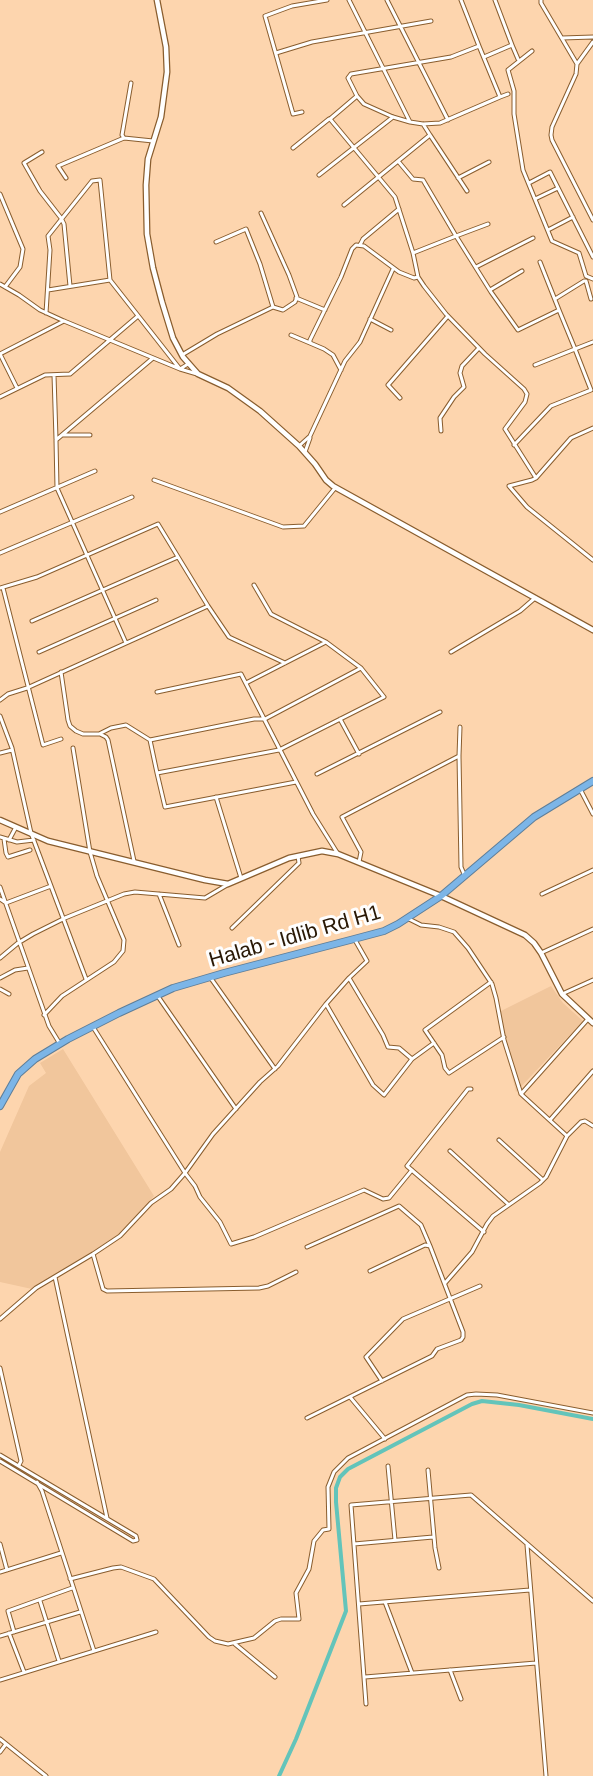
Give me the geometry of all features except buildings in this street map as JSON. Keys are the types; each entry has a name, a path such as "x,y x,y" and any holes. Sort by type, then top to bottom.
{"highway":[{"name":"Halab - Idlib Rd H1","path":"0,1106 18,1074 35,1059 157,995 210,977 384,931 408,919 441,896 534,816 593,781"}],"street":[{"path":"157,0 166,47 167,72 161,117 148,159 146,185 149,250 173,338 188,364 198,374"},
{"path":"302,112 293,114 265,15 292,6 327,0"},
{"path":"349,0 410,122"},
{"path":"387,0 448,120"},
{"path":"461,0 500,97"},
{"path":"495,0 518,59"},
{"path":"541,0 577,64"},
{"path":"276,53 312,42 431,21"},
{"path":"562,38 593,37"},
{"path":"593,42 577,64 576,74 552,127 551,135 593,220"},
{"path":"484,57 512,45"},
{"path":"479,46 451,57 383,68 349,75 348,78 364,104 393,117 423,124 440,123 508,94"},
{"path":"532,51 508,70 514,91 514,114 523,170 552,241 579,253 586,276 593,279"},
{"path":"124,138 122,135 130,83"},
{"path":"293,148 357,96"},
{"path":"319,175 393,117"},
{"path":"330,119 393,194 413,253 418,277 448,316 527,394 525,402 505,429 536,478"},
{"path":"423,124 467,191"},
{"path":"344,205 430,135"},
{"path":"66,178 58,166 124,138 153,141"},
{"path":"42,152 24,163 40,191 64,224 70,286"},
{"path":"398,160 413,179 423,180 490,290 519,330 559,310"},
{"path":"458,178 489,162"},
{"path":"528,184 549,172 593,257"},
{"path":"46,313 50,250 48,236 92,181 100,180 110,280 180,369"},
{"path":"534,200 558,188"},
{"path":"0,194 23,249 20,267 5,287"},
{"path":"360,245 363,239 399,209"},
{"path":"182,355 217,334 273,307 283,310 295,302 297,297 289,276 261,213"},
{"path":"547,230 573,217"},
{"path":"413,253 488,224"},
{"path":"216,242 246,229 273,307"},
{"path":"476,267 533,238"},
{"path":"310,344 356,244 371,250 394,269 406,275 418,277"},
{"path":"514,444 551,406 592,389 540,262"},
{"path":"305,452 310,436 341,370 360,342 394,269"},
{"path":"490,290 522,271"},
{"path":"48,290 110,280"},
{"path":"555,299 584,281 591,299"},
{"path":"0,284 46,313 228,388 260,411 299,446 326,480 336,488 593,630"},
{"path":"296,298 325,310"},
{"path":"0,397 45,375 70,374 138,316"},
{"path":"400,398 388,385 448,316"},
{"path":"370,319 391,330"},
{"path":"17,388 0,354 64,321"},
{"path":"291,335 329,352 341,370"},
{"path":"535,365 593,342"},
{"path":"441,431 440,418 464,387 460,373 462,366 479,348"},
{"path":"56,440 153,358"},
{"path":"180,369 188,364"},
{"path":"54,375 57,488 126,643"},
{"path":"593,428 571,438 536,478 511,484 510,488 527,507 593,560"},
{"path":"62,435 90,435"},
{"path":"299,446 310,436"},
{"path":"0,512 95,471"},
{"path":"154,480 283,527 304,526 336,488"},
{"path":"0,553 132,497"},
{"path":"61,739 43,745 2,588 37,577 158,524 230,638 285,663"},
{"path":"32,621 178,556"},
{"path":"157,773 279,750 384,697 361,668 326,642 271,614 254,585"},
{"path":"450,652 520,611 535,598"},
{"path":"39,652 156,600"},
{"path":"0,700 8,694 27,688 208,606"},
{"path":"246,683 326,642"},
{"path":"99,734 111,728 126,725 150,740 233,723 265,719 361,668"},
{"path":"61,672 70,726 80,733 99,734 108,740 134,861"},
{"path":"157,692 241,674 313,814 338,854"},
{"path":"317,774 440,712"},
{"path":"0,716 12,750 31,834 86,979"},
{"path":"340,719 359,754"},
{"path":"460,727 461,867 465,876"},
{"path":"150,740 165,807 296,782"},
{"path":"44,1015 62,996 114,962 123,951 124,940 97,876 90,852 73,748"},
{"path":"0,753 12,750"},
{"path":"359,862 361,852 342,817 459,756"},
{"path":"580,788 593,814"},
{"path":"216,797 241,878"},
{"path":"0,820 48,841 228,884"},
{"path":"4,839 16,827"},
{"path":"4,839 17,842 34,840"},
{"path":"4,839 8,857 30,850"},
{"path":"0,957 18,943 63,919 124,894 135,892 205,898 228,884 289,858 322,851 338,854 441,896 525,935 534,943 562,994 591,1021 521,1094"},
{"path":"232,928 299,862 298,856"},
{"path":"542,894 593,870"},
{"path":"6,903 51,886"},
{"path":"0,887 44,1015 60,1044"},
{"path":"159,894 179,945"},
{"path":"0,898 6,903"},
{"path":"408,919 421,925 457,933 491,982 521,1094 567,1136"},
{"path":"541,953 593,928"},
{"path":"0,1319 36,1288 120,1236 152,1203 171,1189 213,1134 275,1069 326,1004 367,961 354,939"},
{"path":"0,978 15,970 28,968"},
{"path":"210,977 275,1069"},
{"path":"350,978 388,1047 399,1048 412,1059"},
{"path":"562,994 593,980"},
{"path":"491,982 425,1030 442,1055 445,1068 449,1073 504,1037"},
{"path":"0,989 9,994"},
{"path":"157,995 236,1109"},
{"path":"326,1004 373,1085 384,1095 412,1059 434,1043"},
{"path":"93,1027 204,1203 216,1217 231,1244 364,1190 383,1199 389,1198 412,1170"},
{"path":"550,1120 593,1071"},
{"path":"471,1089 468,1089 407,1166 484,1232"},
{"path":"445,1283 472,1252 493,1216 543,1180 567,1136 581,1122 585,1121 593,1126"},
{"path":"499,1140 543,1180"},
{"path":"450,1151 508,1204"},
{"path":"307,1247 399,1206 421,1225 463,1332 461,1340 437,1349 432,1356 307,1418"},
{"path":"370,1271 425,1245 430,1246 432,1250"},
{"path":"93,1254 103,1289 106,1291 259,1288 296,1272"},
{"path":"55,1277 107,1518"},
{"path":"382,1381 366,1357 403,1319 480,1286"},
{"path":"0,1368 21,1461 19,1466"},
{"path":"70,1579 121,1567 154,1579 209,1637 221,1644 234,1644 254,1638 275,1621 299,1619 296,1593 309,1569 314,1541 323,1530 329,1529 328,1487 334,1472 348,1458 467,1395 497,1395 593,1413"},
{"path":"350,1397 385,1439"},
{"path":"0,1455 107,1518 136,1536 137,1540 134,1541 0,1461"},
{"path":"388,1466 395,1540"},
{"path":"428,1470 439,1568"},
{"path":"35,1475 94,1651"},
{"path":"366,1704 351,1505 471,1495 593,1601"},
{"path":"354,1544 434,1538"},
{"path":"0,1544 8,1570"},
{"path":"526,1544 546,1776"},
{"path":"0,1572 62,1552"},
{"path":"14,1632 8,1611 72,1588"},
{"path":"359,1604 530,1590"},
{"path":"40,1601 59,1661"},
{"path":"385,1602 412,1673"},
{"path":"0,1636 81,1611"},
{"path":"0,1680 156,1632"},
{"path":"9,1633 24,1672"},
{"path":"234,1644 275,1677"},
{"path":"364,1677 536,1663"},
{"path":"450,1670 461,1699"},
{"path":"0,1740 46,1776"},
{"path":"0,1752 6,1744"}],"shaded area":[{"path":"551,986 563,1003 583,1021 516,1092 497,1013"},
{"path":"63,1049 154,1196 118,1238 32,1289 0,1282 0,1152 29,1086 46,1073 40,1063"}],"waterway":[{"path":"279,1776 296,1739 346,1611 336,1502 336,1488 340,1477 348,1469 472,1404 482,1401 519,1405 593,1419"}]}
